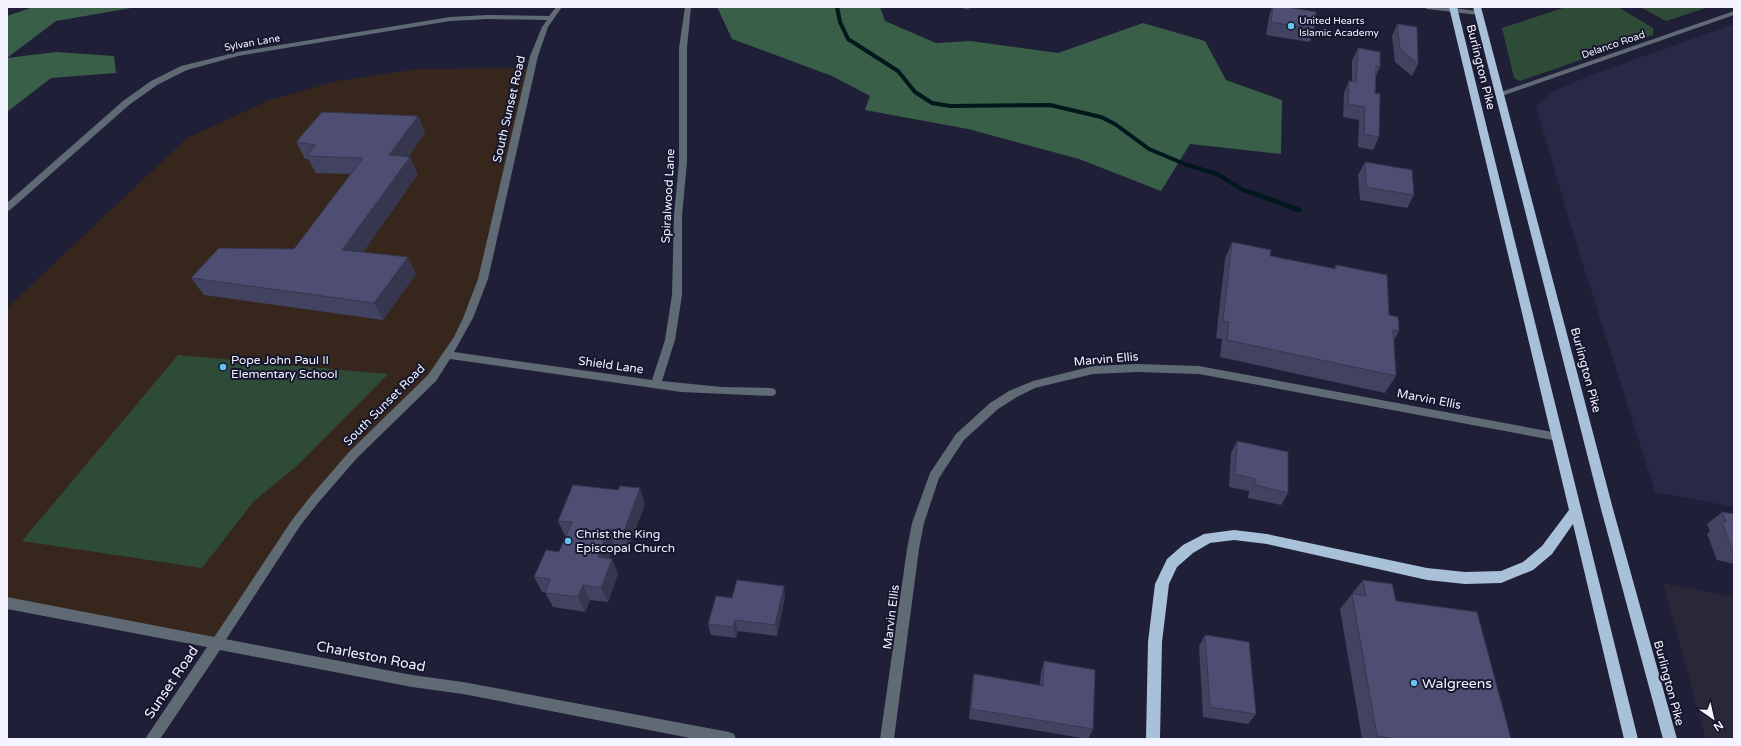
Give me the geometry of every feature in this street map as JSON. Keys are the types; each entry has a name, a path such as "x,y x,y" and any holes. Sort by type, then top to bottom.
{"highway":[{"name":"Burlington Pike","path":"1453,9 1631,739"},
{"name":"Burlington Pike","path":"1477,10 1670,739"},
{"path":"1153,739 1155,642 1162,584 1172,563 1188,549 1208,538 1234,535 1268,540 1427,574 1466,578 1501,577 1528,566 1547,550 1575,511"}],"street":[{"name":"South Sunset Road","path":"217,643 296,523 353,455 432,378 468,318 483,279 534,56 541,36 550,18 559,7"},
{"name":"Spiralwood Lane","path":"656,384 670,340 677,295 678,216 683,162 683,48 688,7"},
{"path":"1427,7 1477,10"},
{"name":"Delanco Road","path":"1499,94 1734,13"},
{"name":"Sylvan Lane","path":"7,208 131,100 154,83 184,68 238,54 450,19 487,16 550,18"},
{"name":"Shield Lane","path":"447,355 656,384 722,391 771,392"},
{"name":"Marvin Ellis","path":"887,739 909,576 918,523 934,476 960,437 976,420 994,406 1033,384 1093,370 1137,368 1199,370 1558,437"},
{"name":"Charleston Road","path":"7,603 412,681 470,689 729,739"},
{"name":"Sunset Road","path":"152,739 217,643"}],"shaded area":[{"path":"1734,24 1734,507 1655,492 1568,217 1536,106 1552,92 1591,75"},
{"name":"Pope John Paul II Elementary School","path":"532,68 488,259 447,355 296,523 217,643 7,603 7,308 187,138 270,100 337,81 419,69"},
{"path":"1663,583 1734,597 1734,739 1706,739"}],"green space":[{"path":"33,7 137,7 56,21 7,58 7,16"},
{"path":"717,7 880,7 885,21 936,43 970,41 1058,53 1143,23 1205,41 1226,80 1282,100 1281,154 1190,144 1161,191 1079,159 968,129 865,110 870,96 832,76 732,39"},
{"path":"1566,7 1618,7 1653,28 1653,35 1520,81 1514,78 1502,28"},
{"path":"1640,7 1709,7 1666,21"},
{"path":"56,52 114,56 116,73 51,78 7,112 7,58"},
{"path":"178,355 388,374 298,465 254,501 202,568 22,541"}],"building":[{"path":"1273,7 1286,7 1316,12 1314,29 1271,22"},
{"path":"1397,24 1417,27 1418,64 1400,49"},
{"path":"1358,48 1380,52 1380,67 1376,66 1375,93 1380,94 1379,137 1364,134 1365,107 1348,104 1349,81 1356,82"},
{"path":"322,112 418,116 389,155 410,157 342,250 408,257 374,303 191,278 219,248 294,249 363,158 307,156 315,145 296,142"},
{"path":"1365,162 1412,170 1414,195 1366,187"},
{"path":"1232,242 1271,250 1270,256 1336,269 1336,265 1387,275 1389,315 1398,317 1399,331 1393,330 1396,376 1227,340 1229,322 1223,321"},
{"path":"1237,441 1288,452 1288,493 1255,485 1255,479 1235,474"},
{"path":"573,485 618,490 620,486 640,488 624,531 608,529 598,557 612,559 601,588 583,585 578,597 545,593 550,579 534,577 546,550 559,552 572,522 558,521"},
{"path":"1722,512 1734,514 1734,549 1732,549 1722,522 1726,522"},
{"path":"737,580 784,586 775,625 735,620 733,627 708,624 716,596 732,598"},
{"name":"Walgreens","path":"1363,580 1392,584 1396,601 1477,612 1511,739 1396,739 1377,736 1352,594 1366,596"},
{"path":"1205,635 1249,642 1256,714 1210,707"},
{"path":"1044,661 1095,670 1093,729 971,709 974,674 1043,686"}],"waterway":[{"path":"837,7 840,22 848,39 898,71 915,92 932,103 950,106 1050,105 1101,117 1115,124 1149,149 1187,165 1217,174 1243,190 1251,193"},
{"path":"1251,193 1299,210"}],"place":[{"name":"United Hearts Islamic Academy","path":"1291,26"},
{"name":"Pope John Paul II Elementary School","path":"223,367"},
{"name":"Christ the King Episcopal Church","path":"568,541"},
{"name":"Walgreens","path":"1414,683"}]}
